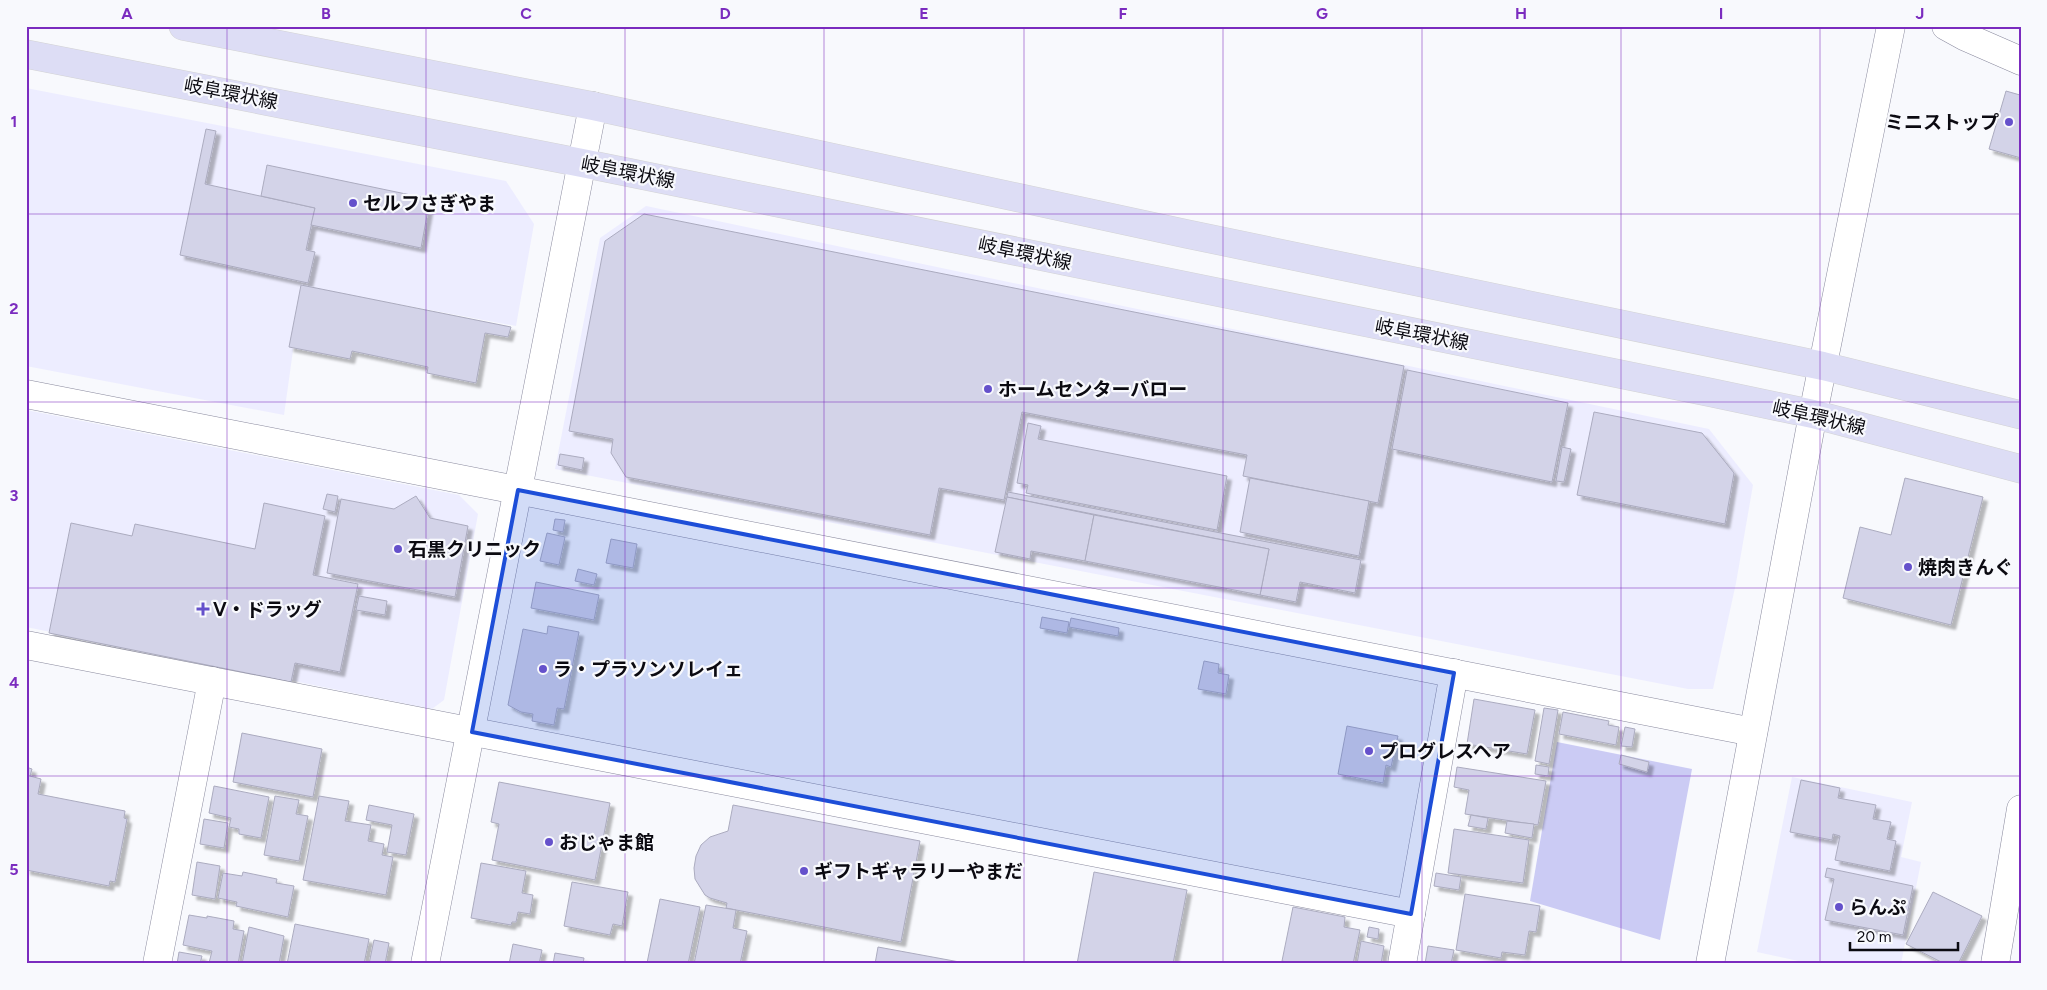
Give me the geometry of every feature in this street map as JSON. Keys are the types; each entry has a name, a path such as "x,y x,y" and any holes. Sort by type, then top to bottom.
{"main road":[{"path":"183,26 593,106 1206,238 1823,366 2021,414"},
{"name":"岐阜環状線","path":"26,54 582,163 1813,414 2021,469"}],"street":[{"path":"1710,964 1813,414 1891,26"},
{"path":"1946,26 1966,37 2021,61"},
{"path":"425,964 472,732 593,106"},
{"path":"26,394 1753,732"},
{"path":"26,644 1411,914"},
{"path":"1402,964 1454,673"},
{"path":"157,964 212,681"},
{"path":"1995,964 2021,810"}],"highlighted area":[{"path":"518,490 1454,673 1411,914 472,732"}],"shaded area":[{"path":"26,88 506,181 534,224 516,326 302,286 284,415 26,366"},
{"path":"646,206 1709,429 1753,485 1736,583 1713,689 1688,689 555,469 600,238"},
{"path":"26,410 459,495 478,514 444,700 432,709 26,627"},
{"path":"1557,742 1692,769 1660,940 1530,901"},
{"name":"らんぷ","path":"1792,777 1912,802 1901,857 1921,862 1901,964 1812,964 1757,952"}],"building":[{"name":"ミニストップ","path":"2006,91 2020,95 2021,93 2021,158 1989,149"},
{"path":"206,129 216,131 205,184 315,208 306,250 315,252 308,283 180,255"},
{"path":"267,165 430,199 421,248 311,225 315,208 261,196"},
{"name":"ホームセンターバロー","path":"644,214 1404,366 1378,503 1243,476 1247,455 1022,412 1004,500 939,488 930,535 626,477 611,453 613,439 569,431 605,241"},
{"path":"301,285 511,327 508,337 485,333 476,383 427,373 428,367 352,351 350,359 289,347"},
{"path":"1407,370 1568,403 1552,482 1392,449"},
{"path":"1594,412 1702,433 1734,473 1725,524 1577,495"},
{"path":"1028,423 1041,426 1038,439 1227,476 1217,530 1026,493 1028,485 1017,483"},
{"path":"1562,447 1571,449 1564,482 1556,481"},
{"path":"560,454 584,458 582,470 558,465"},
{"path":"1250,478 1369,501 1359,556 1240,532"},
{"name":"焼肉きんぐ","path":"1905,478 1983,497 1951,625 1843,598 1860,527 1891,535"},
{"path":"1008,492 1361,560 1355,593 1300,582 1296,602 1260,595 1269,549 1007,497"},
{"path":"327,494 338,496 335,512 323,509"},
{"name":"石黒クリニック","path":"416,496 430,518 468,526 455,597 327,573 341,499 394,509"},
{"path":"1007,497 1094,515 1085,561 1031,551 1030,559 995,552"},
{"name":"V・ドラッグ","path":"264,503 325,516 313,575 358,584 340,672 295,663 291,682 49,633 71,523 132,536 135,524 255,549"},
{"path":"1094,515 1269,549 1260,595 1085,561"},
{"path":"555,519 565,520 563,532 553,530"},
{"path":"547,533 565,537 559,565 540,561"},
{"path":"611,539 637,544 633,568 606,563"},
{"path":"578,569 597,574 594,585 575,581"},
{"path":"536,582 599,595 594,620 531,608"},
{"path":"359,596 387,601 385,615 356,610"},
{"path":"1042,617 1069,622 1067,633 1040,628"},
{"path":"1071,618 1119,628 1118,636 1069,627"},
{"name":"ラ・プラソンソレイェ","path":"548,626 579,632 564,709 557,708 554,725 532,721 533,714 521,712 508,705 523,629 547,634"},
{"path":"1204,661 1219,664 1218,673 1229,675 1226,694 1198,689"},
{"path":"1474,699 1535,710 1527,754 1467,744"},
{"path":"1544,708 1558,710 1549,764 1535,761"},
{"path":"1563,712 1609,721 1608,725 1619,727 1616,745 1559,734"},
{"name":"プログレスヘア","path":"1347,726 1398,736 1391,767 1386,765 1383,783 1338,774"},
{"path":"1625,727 1635,729 1632,747 1621,746"},
{"path":"242,733 322,749 313,797 233,782"},
{"path":"1621,755 1649,762 1647,772 1619,764"},
{"path":"1536,765 1549,767 1548,776 1535,774"},
{"path":"26,767 32,769 30,776 41,779 38,794 125,811 124,818 127,819 115,882 110,881 109,886 26,870"},
{"path":"1457,767 1546,781 1538,825 1465,814 1469,790 1454,787"},
{"path":"1801,780 1840,788 1838,798 1876,805 1873,819 1891,822 1887,839 1896,841 1890,871 1835,860 1840,836 1833,834 1832,840 1790,832"},
{"name":"おじゃま館","path":"499,782 610,803 595,880 492,860 499,824 491,822"},
{"path":"214,786 269,797 261,838 239,834 239,829 229,827 231,818 209,813"},
{"path":"275,796 299,800 296,814 308,816 299,861 264,855"},
{"path":"319,796 349,801 345,821 371,825 368,841 384,844 382,855 393,857 386,895 303,880"},
{"path":"369,805 414,814 406,855 387,852 392,825 366,820"},
{"name":"ギフトギャラリーやまだ","path":"733,805 920,841 901,942 726,908 727,903 705,895 695,879 696,856 701,845 710,837 728,831"},
{"path":"1471,815 1488,818 1486,829 1468,826"},
{"path":"204,819 228,823 224,848 200,844"},
{"path":"1507,821 1534,824 1532,838 1505,833"},
{"path":"1454,829 1529,840 1523,883 1448,873"},
{"path":"197,862 220,866 215,899 192,895"},
{"path":"481,863 526,871 522,893 533,895 530,914 518,912 516,922 512,922 511,925 471,918"},
{"path":"1827,868 1913,886 1903,935 1825,920 1834,879 1825,877"},
{"path":"243,872 277,879 276,883 294,886 288,917 236,906 237,902 218,898 223,873 242,876"},
{"path":"1094,872 1187,890 1173,964 1077,964"},
{"path":"1436,873 1461,877 1459,890 1434,886"},
{"path":"572,882 628,892 622,926 613,924 610,935 564,926"},
{"path":"1933,892 1982,916 1958,964 1945,964 1906,944"},
{"path":"1465,894 1540,906 1536,932 1529,931 1525,955 1502,952 1501,958 1456,950"},
{"path":"660,899 700,907 688,964 647,963"},
{"path":"706,905 736,910 733,928 747,931 740,964 694,964"},
{"path":"1293,907 1345,917 1344,927 1360,930 1353,964 1297,964 1282,961"},
{"path":"189,915 234,921 233,929 244,931 238,964 209,963 212,951 183,945"},
{"path":"295,924 369,939 364,964 287,964"},
{"path":"249,927 284,936 279,964 242,964"},
{"path":"1369,927 1379,929 1378,939 1367,937"},
{"path":"374,940 389,943 385,964 369,964"},
{"path":"1361,941 1384,946 1381,964 1357,964"},
{"path":"513,944 542,950 539,964 509,964"},
{"path":"1428,946 1454,950 1451,964 1425,964"},
{"path":"878,947 965,963 965,964 875,964"},
{"path":"179,952 202,956 200,964 177,964"},
{"path":"555,953 584,958 583,964 553,964"}],"place":[{"name":"ミニストップ","path":"2009,122"},
{"name":"セルフさぎやま","path":"353,203"},
{"name":"ホームセンターバロー","path":"988,389"},
{"name":"石黒クリニック","path":"398,549"},
{"name":"焼肉きんぐ","path":"1908,567"},
{"name":"V・ドラッグ","path":"203,609"},
{"name":"ラ・プラソンソレイェ","path":"543,669"},
{"name":"プログレスヘア","path":"1369,751"},
{"name":"おじゃま館","path":"549,842"},
{"name":"ギフトギャラリーやまだ","path":"804,871"},
{"name":"らんぷ","path":"1839,907"}]}
